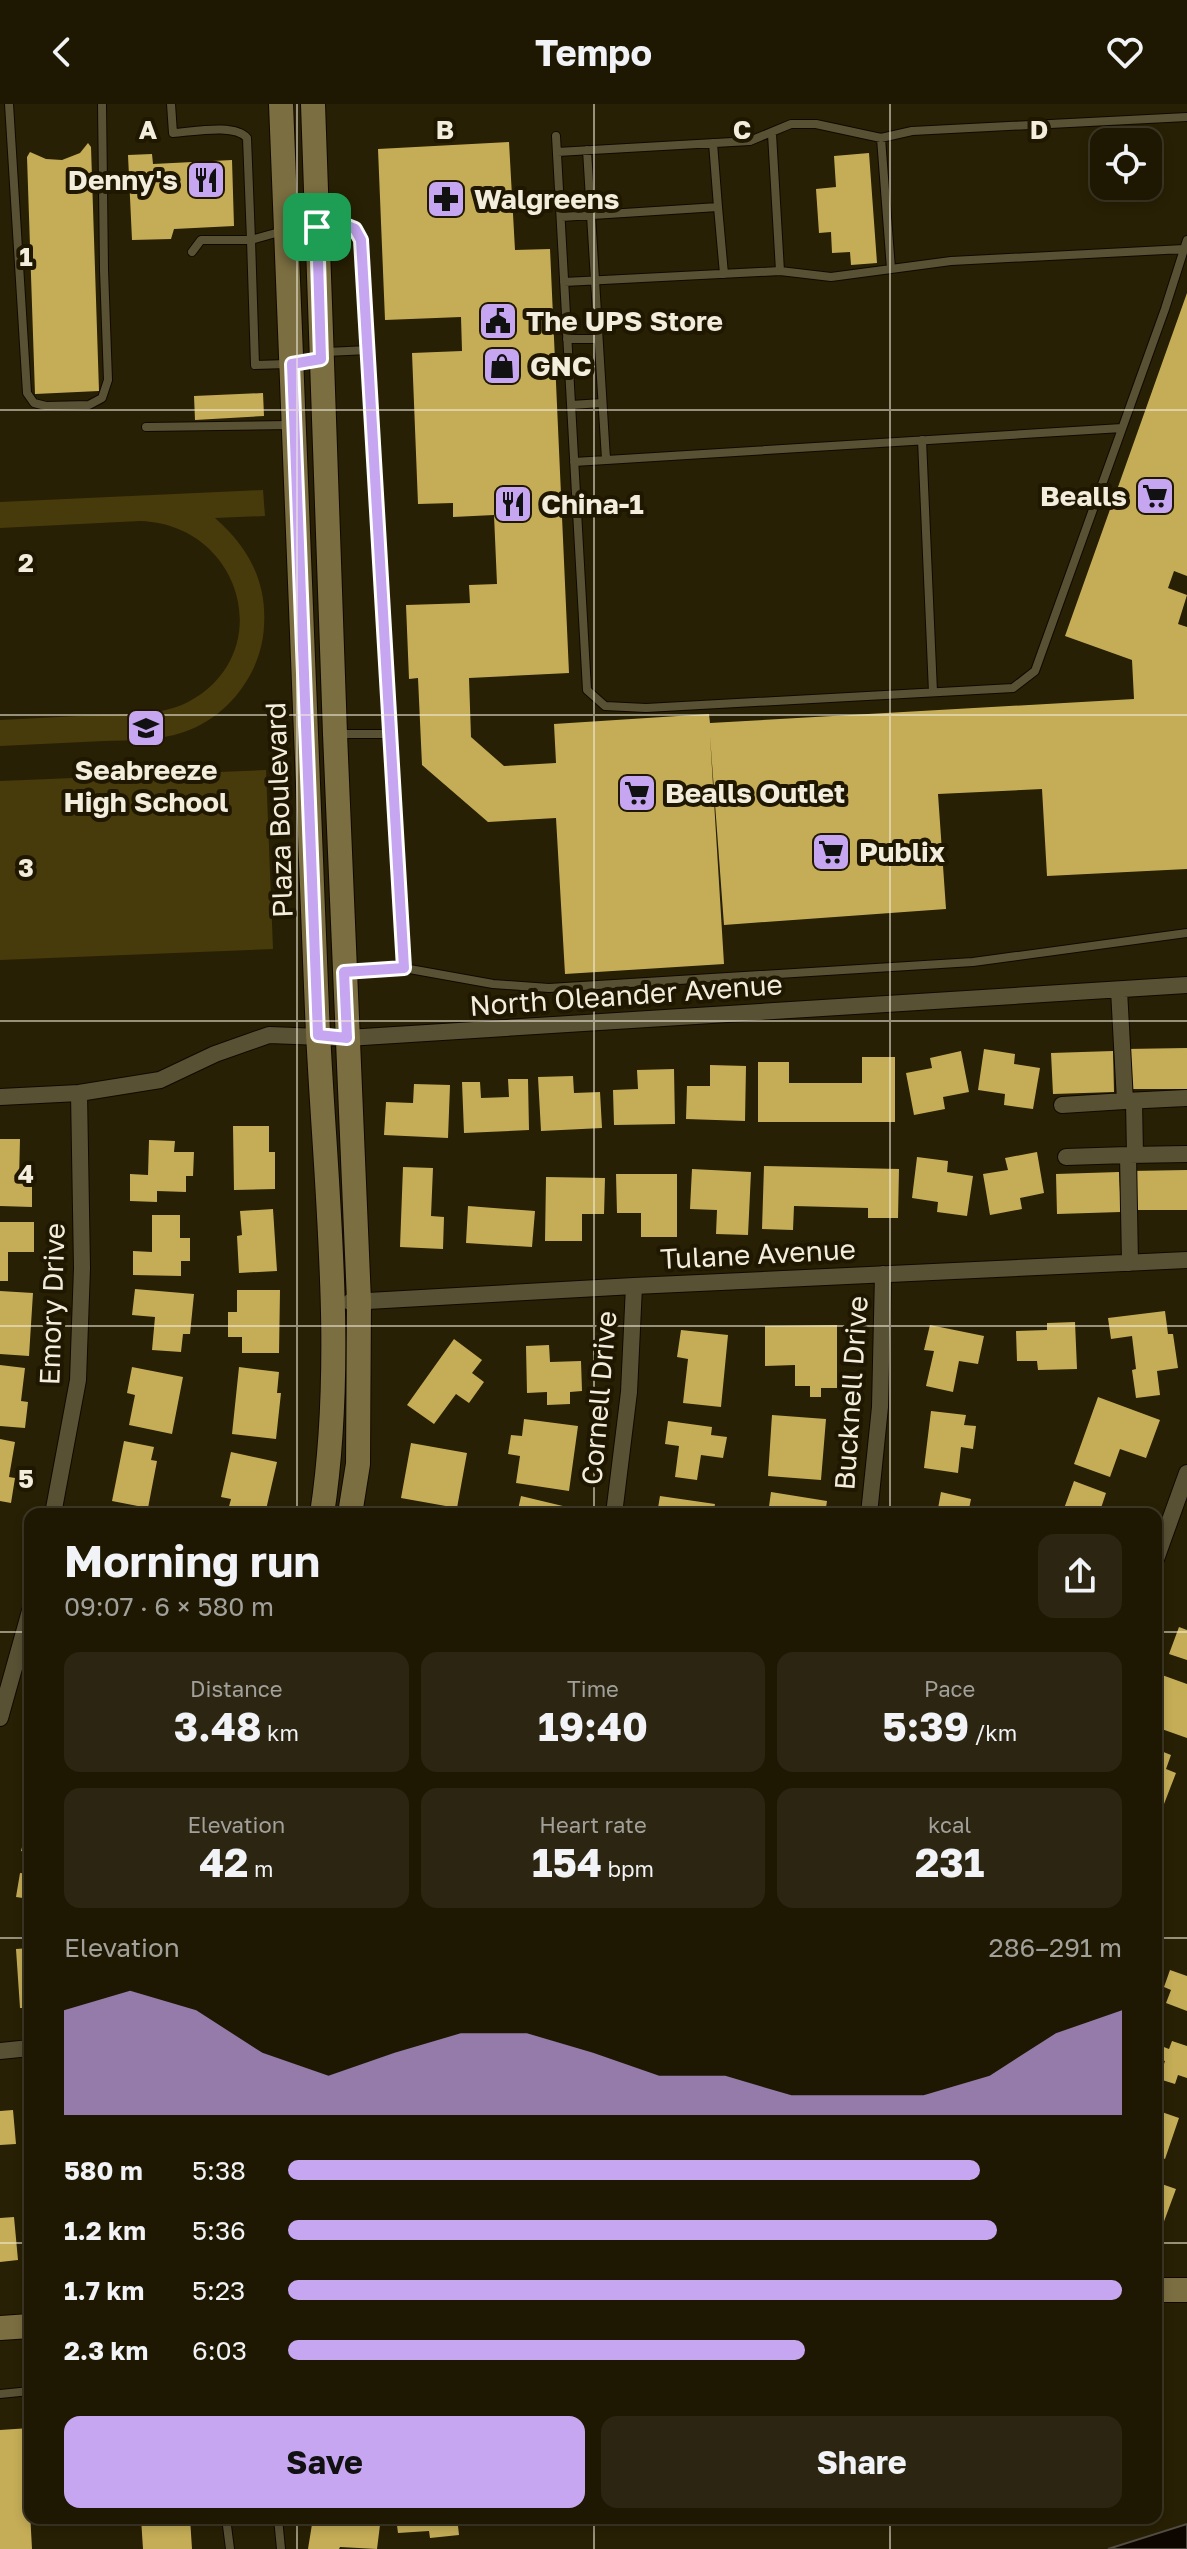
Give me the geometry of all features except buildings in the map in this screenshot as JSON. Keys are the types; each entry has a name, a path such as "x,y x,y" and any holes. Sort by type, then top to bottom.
{"street":[{"name":"Plaza Boulevard","path":"281,104 318,1035 332,1304 330,1461 323,1508"},
{"name":"Plaza Boulevard","path":"313,104 359,1301 358,1464 351,1508"},
{"path":"287,230 317,227"},
{"path":"292,364 321,356"},
{"path":"307,735 335,734"},
{"name":"North Oleander Avenue","path":"0,1097 79,1093 160,1080 215,1054 269,1035 347,1038 1187,985"},
{"path":"1119,990 1130,1101 1130,1263"},
{"name":"Emory Drive","path":"54,1508 78,1380 82,1268 79,1093"},
{"path":"1062,1105 1186,1098"},
{"path":"1066,1157 1186,1154"},
{"name":"Tulane Avenue","path":"332,1304 634,1286 1187,1260"},
{"name":"Bucknell Drive","path":"870,1508 880,1407 883,1274"},
{"name":"Cornell Drive","path":"615,1508 629,1392 634,1286"},
{"path":"1162,1542 1187,1473"},
{"path":"0,1718 24,1632"},
{"path":"0,2051 24,2049"},
{"path":"1162,2290 1187,2290"},
{"path":"0,2328 24,2326"}],"lane":[{"path":"9,104 27,393 34,403 46,406 89,405 102,398 108,380 102,104"},
{"path":"171,104 173,133 231,129 247,138 255,365 292,364"},
{"path":"557,152 750,141 791,124 816,124 881,138 912,131 1187,117"},
{"path":"772,134 780,271"},
{"path":"556,136 561,217 564,282 567,339 587,690 605,706 646,708 1013,688 1035,671 1186,245 951,261 831,277 780,271 564,282"},
{"path":"881,138 891,269"},
{"path":"713,143 724,274"},
{"path":"587,150 606,459"},
{"path":"561,217 718,207"},
{"path":"317,227 345,225 355,229 361,240 404,968"},
{"path":"192,252 201,240 251,240 287,230"},
{"path":"567,339 598,339"},
{"path":"321,356 369,350"},
{"path":"571,405 602,403"},
{"path":"146,427 295,425"},
{"path":"574,462 1122,428"},
{"path":"922,440 933,692"},
{"path":"335,734 391,734"},
{"path":"344,972 404,968 493,984 549,988 973,962 1187,933"},
{"path":"0,2394 24,2392"},
{"path":"227,2524 230,2549"},
{"path":"279,2524 281,2549"}],"shaded area":[{"path":"263,490 265,516 215,518 237,541 253,566 259,580 264,610 262,643 257,660 240,691 228,704 200,725 164,737 0,746 0,720 144,713 167,710 188,702 216,681 233,654 240,624 236,595 224,567 203,544 175,528 140,521 0,528 0,502"},
{"path":"266,770 273,949 0,960 0,781"},
{"path":"1187,2524 1187,2549 1108,2549"}],"place":[{"name":"Denny's","path":"206,180"},
{"name":"Walgreens","path":"446,199"},
{"name":"The UPS Store","path":"498,321"},
{"name":"GNC","path":"502,366"},
{"name":"Bealls","path":"1155,496"},
{"name":"China-1","path":"513,504"},
{"name":"Seabreeze High School","path":"146,728"},
{"name":"Bealls Outlet","path":"637,793"},
{"name":"Publix","path":"831,852"}],"route":[{"path":"345,225 355,229 361,240 404,968 344,972 347,1038 318,1035 292,364 321,359 317,227 345,225"}]}
